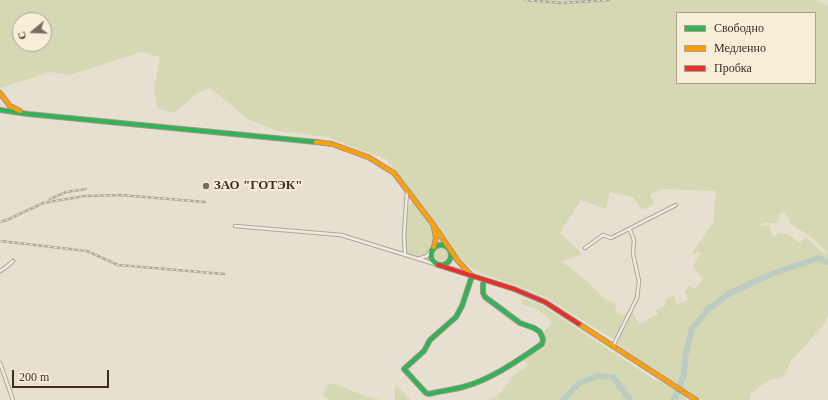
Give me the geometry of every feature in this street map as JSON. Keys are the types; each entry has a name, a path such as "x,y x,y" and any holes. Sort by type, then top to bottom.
{"street":[{"path":"1,96 4,104 0,109 28,114 332,144 368,157 394,173 432,223 460,264 472,276"},
{"path":"1,96 14,108 28,114"},
{"path":"405,255 404,235 407,191"},
{"path":"585,248 603,235 612,238 676,205"},
{"path":"418,259 427,256 432,250 436,246 442,245 450,250 451,256 449,262 444,265 438,265 432,258 432,250 436,237 432,223"},
{"path":"235,226 341,235 514,289 545,302 696,400"},
{"path":"613,346 637,298 639,281 633,254 634,240 630,230"},
{"path":"0,271 13,261"},
{"path":"472,276 462,306 456,317 430,340 424,351 404,369 426,393 429,394 451,390 491,376 542,344 543,339 540,332 520,323 485,297 483,293 483,284"},
{"path":"0,363 13,400"}],"green space":[{"path":"0,0 816,0 828,6 828,316 824,324 791,361 784,375 780,378 769,380 750,394 750,400 701,400 617,344 617,340 619,332 629,313 632,312 640,324 658,314 656,310 666,305 664,300 674,295 677,304 688,300 685,292 690,285 695,289 703,279 693,266 701,252 691,254 713,223 716,191 662,189 650,194 654,204 642,210 633,197 610,192 606,209 581,200 560,233 582,254 562,262 585,279 605,299 615,303 616,312 621,315 626,314 613,339 547,298 524,288 480,273 468,266 386,159 327,137 278,131 249,120 210,88 199,92 174,113 157,108 154,89 160,57 141,52 70,75 50,72 1,88","holes":["784,212 791,224 814,239 827,253 823,253 805,237 800,243 788,234 779,233 774,237 769,228 770,225 757,227 764,223 776,223 779,219 779,214"]},
{"path":"412,202 420,210 431,226 433,232 434,239 430,250 421,257 411,256 406,252 406,218 409,205"},
{"path":"438,247 444,247 448,251 448,257 444,261 438,261 434,257 434,251"},
{"path":"523,299 539,304 549,310 656,381 662,382 684,395 686,400 488,400 498,395 513,376 528,365 521,358 542,344 544,332 553,322 537,309 521,304"},
{"path":"328,384 335,384 368,397 381,400 330,400 323,395"},
{"path":"395,384 411,400 395,400"}],"waterway":[{"path":"673,400 684,375 685,357 692,329 708,309 730,293 774,273 819,258 828,262"},
{"path":"563,400 579,383 598,376 613,377 630,400"}],"railway":[{"path":"525,0 562,3 609,0"},
{"path":"50,199 66,192 86,189"},
{"path":"0,222 43,203 85,196 121,195 205,202"},
{"path":"0,241 87,251 118,265 224,274"}],"traffic: fast":[{"path":"0,110 316,142"},
{"path":"441,245 448,248 451,255 448,262 441,265 434,262 431,255 434,248 441,245"},
{"path":"472,276 462,306 456,317 430,340 424,351 404,369 426,393 429,394 474,384 504,369 542,344 543,339 540,332 520,323 485,297 483,293 483,284"}],"traffic: slow":[{"path":"0,93 10,106 20,111"},
{"path":"316,142 332,144 368,157 394,173 432,223 458,261 472,276"},
{"path":"434,228 436,237 434,247"},
{"path":"579,324 696,400"}],"traffic: jam":[{"path":"438,265 514,289 545,302 579,324"}],"place":[{"name":"ЗАО \"ГОТЭК\"","path":"206,186"}]}
